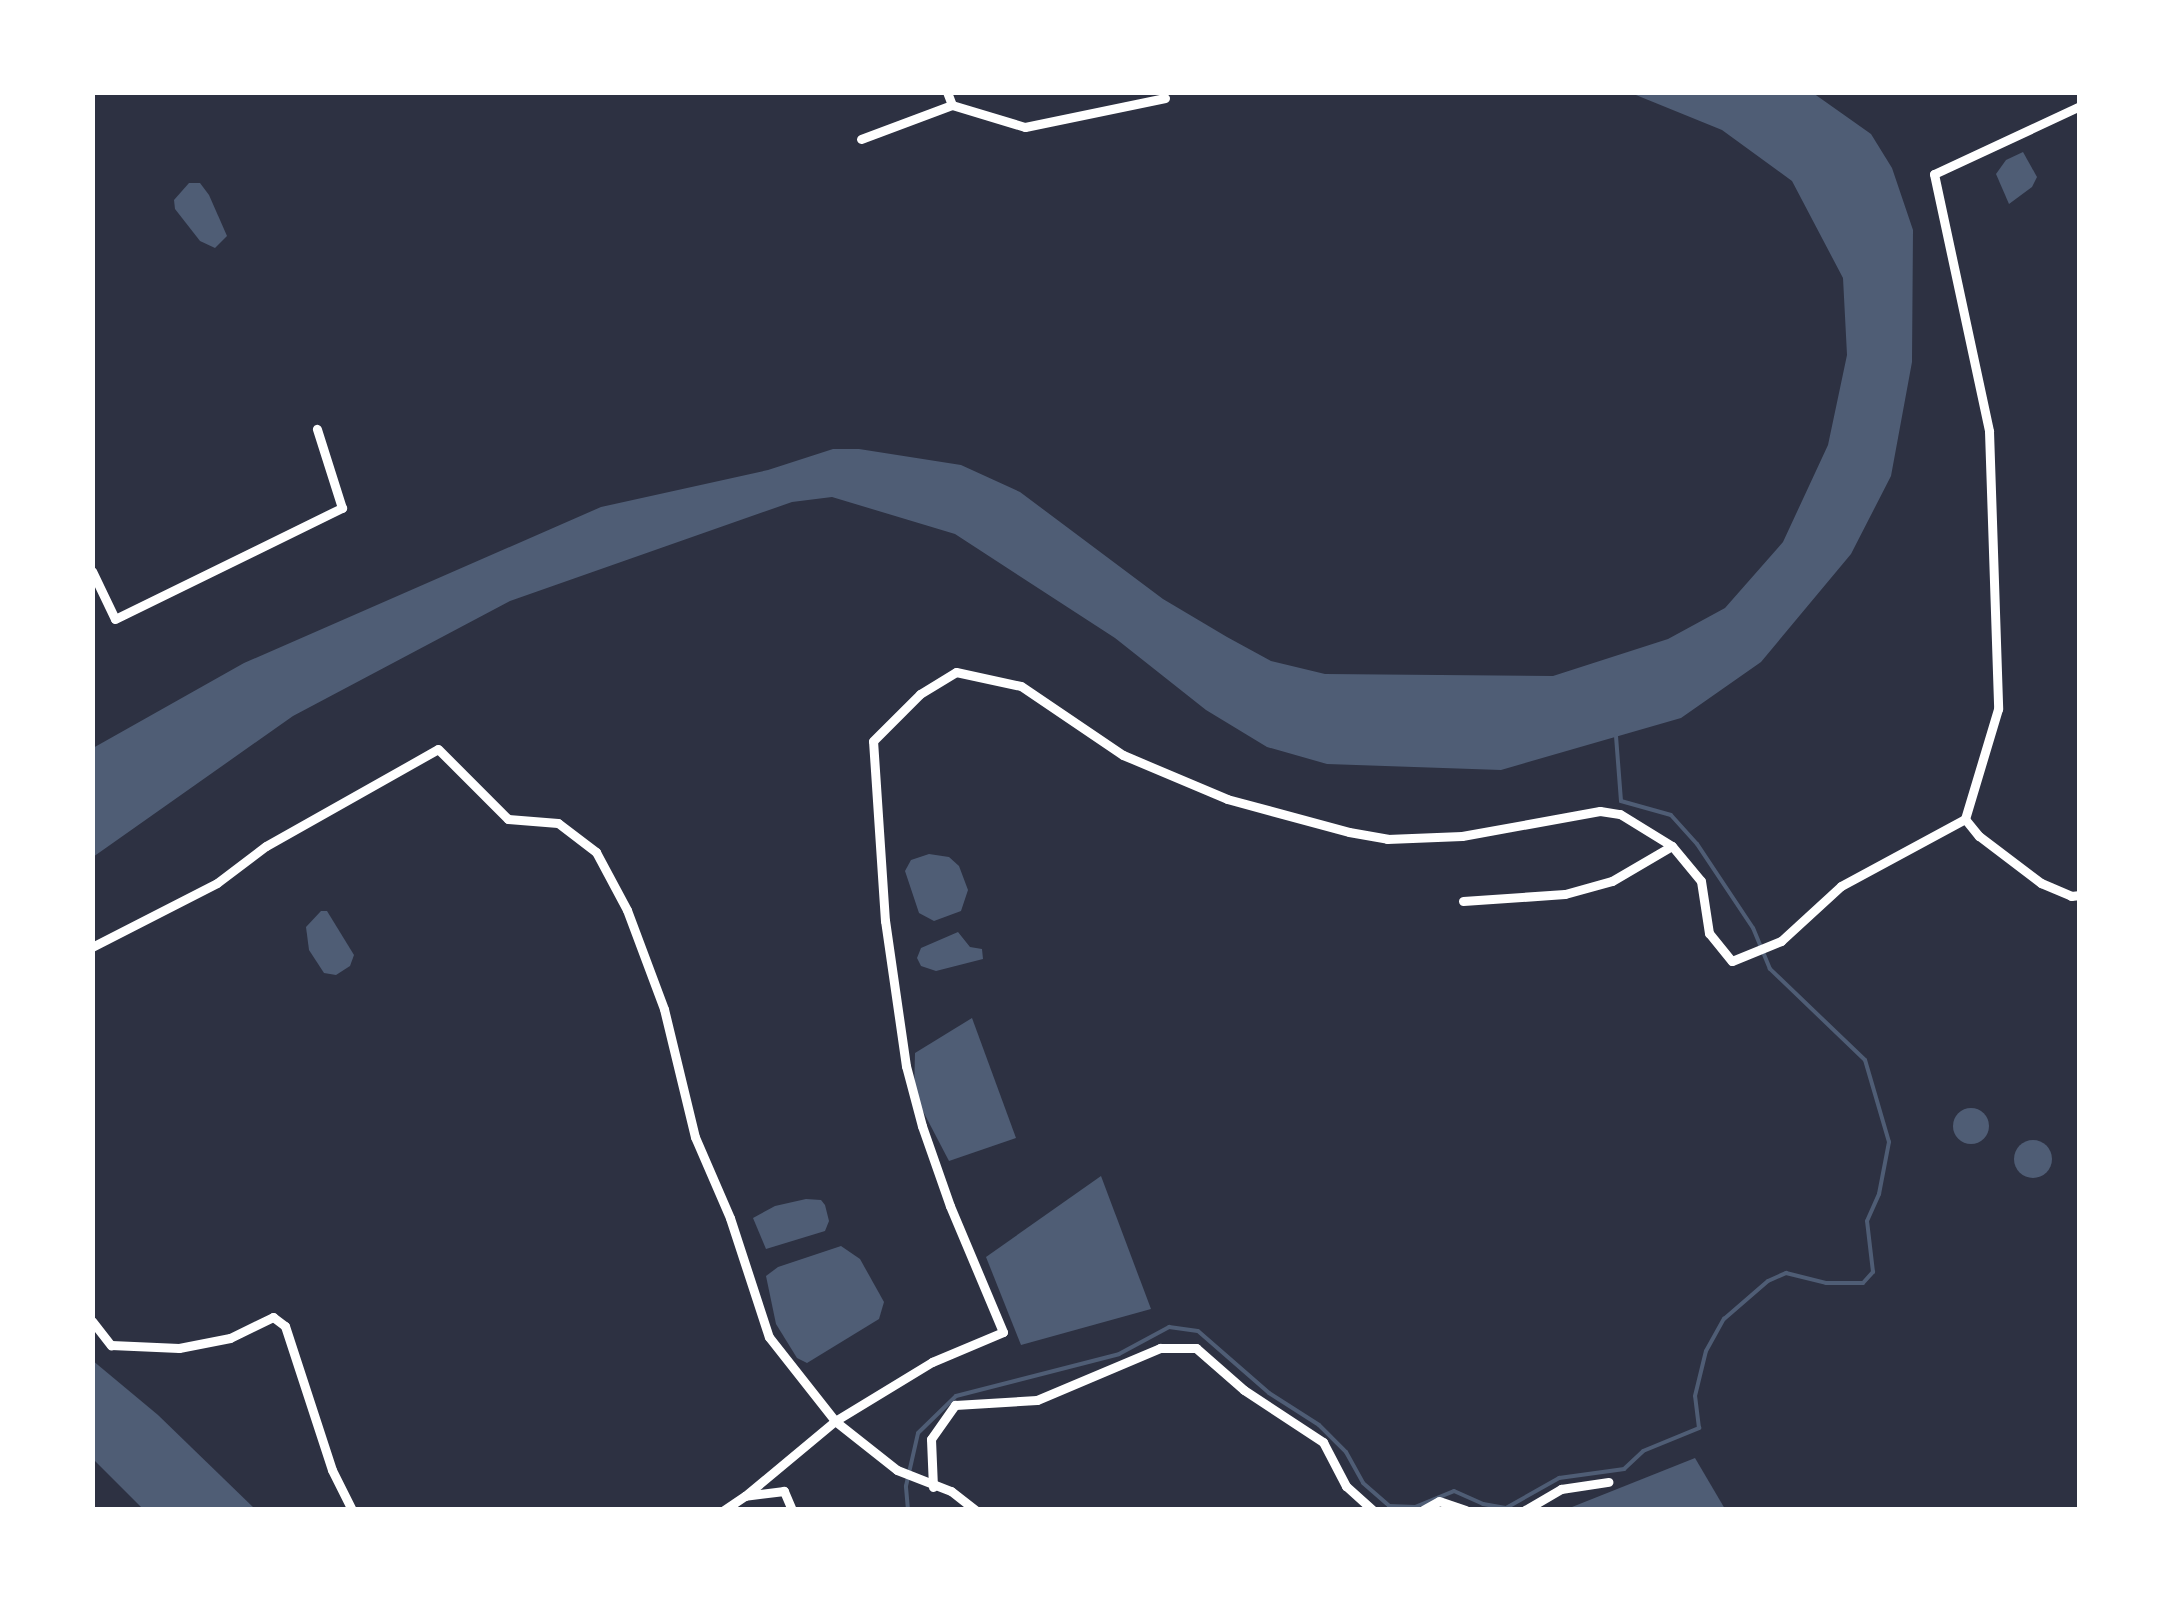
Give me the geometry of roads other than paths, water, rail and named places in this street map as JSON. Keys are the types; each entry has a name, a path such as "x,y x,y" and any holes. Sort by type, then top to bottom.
{"street":[{"path":"948,92 952,105"},
{"path":"861,139 952,105 1025,127 1165,98"},
{"path":"724,1510 835,1421 932,1362 1003,1332 922,1126 906,1066 885,921 873,741 920,694 956,672 1021,686 1123,755 1227,799 1349,832 1387,839 1462,836 1600,811 1620,814 1672,846 1700,880 1709,933 1732,961 1782,940 1841,886 1965,819 1998,709 1989,430 1934,174 2080,106"},
{"path":"92,571 115,619 342,508 317,429"},
{"path":"92,948 217,883 266,846 438,749 508,820 558,822 596,852 627,910 664,1009 695,1137 730,1218 769,1337 835,1421 897,1470 951,1491 974,1510"},
{"path":"1965,819 1978,836 2041,883 2070,896 2080,895"},
{"path":"1463,901 1565,894 1612,881 1672,846"},
{"path":"92,1321 112,1344 180,1348 230,1338 273,1318 285,1326 332,1470 352,1510"},
{"path":"933,1487 931,1439 954,1405 1037,1400 1160,1348 1196,1348 1244,1390 1323,1442 1346,1486 1373,1510"},
{"path":"1525,1510 1561,1489 1608,1482"},
{"path":"745,1496 784,1492 792,1510"},
{"path":"1423,1510 1439,1501 1465,1510"}],"water":[{"path":"1631,93 1813,93 1871,134 1892,168 1913,230 1912,362 1891,476 1851,554 1761,662 1681,718 1501,770 1327,764 1267,747 1206,710 1115,638 955,534 832,497 792,502 510,601 293,716 93,857 93,748 244,663 601,507 768,470 833,449 859,449 961,465 1020,492 1163,599 1227,637 1271,661 1325,674 1553,676 1668,639 1725,608 1783,542 1828,445 1847,355 1843,278 1792,181 1722,130"},
{"path":"2023,152 2037,177 2032,187 2009,204 1996,174 2006,160"},
{"path":"189,183 200,183 209,195 227,236 215,248 200,241 175,209 174,200"},
{"path":"929,854 949,857 959,866 968,890 961,911 934,921 919,913 905,871 911,860"},
{"path":"321,911 327,911 354,955 350,966 336,975 324,973 309,950 306,927"},
{"path":"958,932 970,947 982,949 983,959 936,971 921,966 917,958 921,948"},
{"path":"972,1018 1016,1138 949,1161 914,1094 915,1053"},
{"path":"1971,1108 1984,1113 1989,1126 1984,1139 1971,1144 1958,1139 1953,1126 1958,1113"},
{"path":"2033,1140 2047,1145 2052,1159 2047,1173 2033,1178 2019,1173 2014,1159 2019,1145"},
{"path":"1101,1176 1151,1309 1021,1345 986,1257"},
{"path":"821,1200 825,1205 829,1221 825,1231 766,1249 753,1218 775,1206"},
{"path":"841,1246 860,1259 884,1302 879,1319 807,1363 797,1358 776,1324 766,1276 778,1267"},
{"path":"92,1360 158,1415 255,1509 143,1509 93,1459"},
{"path":"1695,1458 1725,1509 1567,1509"}],"waterway":[{"path":"908,1510 906,1486 918,1433 956,1396 1119,1354 1169,1327 1198,1331 1269,1393 1319,1425 1346,1452 1363,1483 1389,1506 1415,1507 1454,1491 1483,1504 1506,1508 1559,1478 1624,1469 1643,1451 1699,1428 1695,1396 1706,1351 1724,1319 1768,1281 1786,1273 1826,1283 1863,1283 1873,1272 1867,1221 1879,1194 1889,1142 1865,1060 1770,969 1753,928 1697,844 1671,815 1621,801 1616,736"}]}
